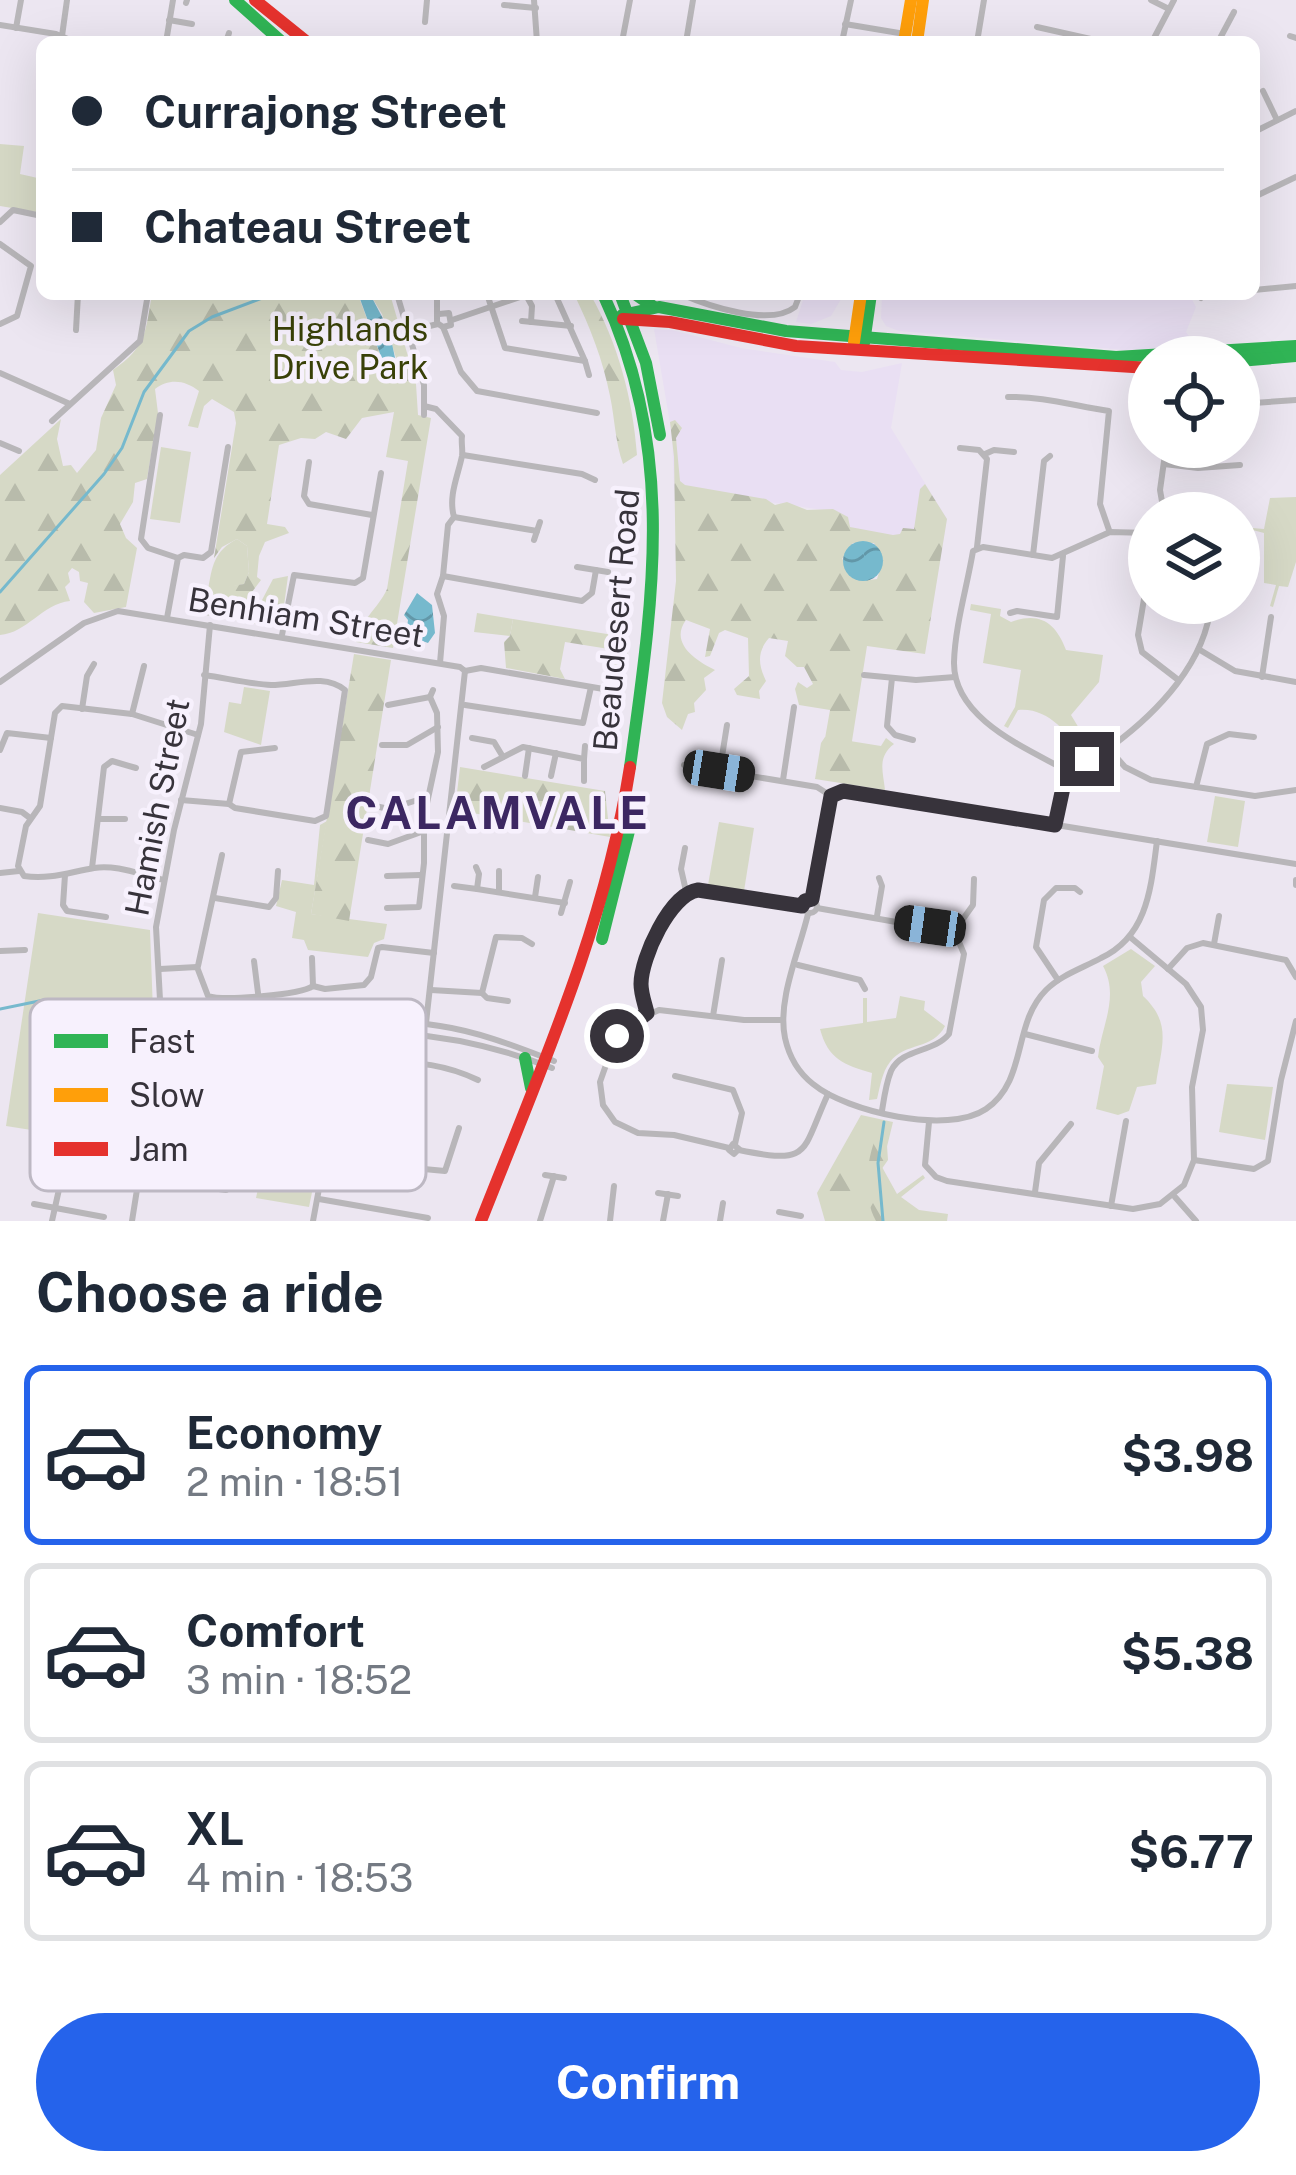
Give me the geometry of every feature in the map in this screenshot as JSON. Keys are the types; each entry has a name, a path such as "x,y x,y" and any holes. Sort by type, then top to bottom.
{"main road":[{"path":"235,0 275,36"},
{"path":"256,0 300,36"},
{"path":"908,36 911,0"},
{"path":"909,36 923,0"},
{"name":"Beaudesert Road","path":"481,1221 532,1090 611,912 631,833 644,740 664,493 659,426 638,337 608,300"},
{"name":"Beaudesert Road","path":"490,1221 592,937 622,824 633,754 653,558 655,490 650,430 621,300"},
{"path":"641,300 654,314 778,344 859,343 1128,366"},
{"path":"830,334 862,304"},
{"path":"859,343 862,304"},
{"path":"862,304 883,338"},
{"path":"622,317 654,314 830,334 859,343 883,338 1128,357"},
{"path":"638,337 654,314"},
{"path":"1260,349 1296,346"},
{"path":"1260,360 1296,356"},
{"path":"532,1090 523,1053 549,1059"}],"street":[{"path":"16,28 21,0"},
{"path":"0,25 62,36 68,0"},
{"path":"167,36 173,0"},
{"path":"425,22 427,0"},
{"path":"623,36 630,0"},
{"path":"687,36 693,0"},
{"path":"843,36 851,0"},
{"path":"978,36 984,0"},
{"path":"1150,0 1169,10"},
{"path":"1155,36 1174,0"},
{"path":"504,4 535,4 537,36"},
{"path":"1221,36 1234,12"},
{"path":"170,20 192,24"},
{"path":"845,24 895,36"},
{"path":"1037,28 1075,36"},
{"path":"1263,91 1278,120"},
{"path":"1260,129 1296,111"},
{"path":"1260,194 1296,177"},
{"path":"0,222 13,210 36,215"},
{"path":"0,244 31,266 16,316 0,324"},
{"path":"1260,289 1296,286"},
{"path":"76,330 78,300"},
{"path":"52,421 140,341 147,300"},
{"path":"399,300 424,385 424,411 436,409 460,430 463,455 437,594 444,616 440,663"},
{"path":"439,300 461,372 477,391 597,413"},
{"path":"489,300 505,349 585,361"},
{"path":"408,331 508,300"},
{"path":"529,300 532,306 526,321 571,326"},
{"path":"558,300 589,375"},
{"path":"699,300 730,310 778,316 790,312 797,300"},
{"path":"0,373 70,404"},
{"path":"1008,398 1109,411 1100,504 1110,532"},
{"path":"1260,403 1296,400"},
{"path":"160,415 141,539 148,548 178,558 203,558 211,552 228,448"},
{"path":"159,425 169,427"},
{"path":"0,443 19,451"},
{"path":"960,448 986,454 1014,452"},
{"path":"986,454 977,547 954,659 955,677 971,706 988,723 1071,773"},
{"path":"463,455 595,480"},
{"path":"1033,555 1044,457"},
{"path":"310,462 304,496 309,504 372,515"},
{"path":"282,635 294,575 361,582 381,473"},
{"path":"454,518 537,531"},
{"path":"977,547 1063,556 1110,532 1128,532"},
{"path":"1010,614 1017,610 1058,620 1063,556"},
{"path":"167,618 178,558"},
{"path":"577,567 608,572"},
{"path":"443,576 582,601 592,593 596,570"},
{"name":"Benhiam Street","path":"0,682 99,616 118,611 282,635 465,671 481,668 621,692"},
{"path":"1262,677 1271,617"},
{"name":"Hamish Street","path":"162,999 156,927 198,735 210,624"},
{"path":"1140,624 1142,652 1178,680"},
{"path":"1055,825 1060,792 1071,773 1159,708 1200,650 1206,624"},
{"path":"1200,650 1235,671 1296,682"},
{"path":"82,709 87,676 94,664"},
{"path":"132,714 145,666"},
{"path":"426,1020 465,671"},
{"path":"181,800 320,821 327,810 345,689 315,680 271,685 204,675"},
{"path":"864,675 955,677"},
{"path":"892,678 887,726 913,740"},
{"path":"464,705 583,724 591,687"},
{"path":"387,908 418,907 427,797 438,752 432,693 388,705"},
{"path":"20,871 23,833 40,806 55,713 62,706 132,714 198,735"},
{"path":"783,781 794,707"},
{"path":"719,771 727,725"},
{"path":"382,745 407,745 438,727"},
{"path":"0,750 8,733 51,738"},
{"path":"1196,787 1207,744 1229,734 1254,736"},
{"path":"472,738 494,742 507,758"},
{"path":"584,782 586,746"},
{"path":"229,804 242,752 275,748"},
{"path":"525,776 530,748"},
{"path":"484,766 530,748 584,758"},
{"path":"1109,749 1140,776 1255,796 1296,790"},
{"path":"551,776 556,752"},
{"path":"92,868 107,763 136,769"},
{"path":"684,766 817,787 831,796"},
{"path":"831,796 843,791 1296,864"},
{"path":"817,908 812,899 831,796"},
{"path":"374,806 389,809 427,797"},
{"path":"0,808 31,818"},
{"path":"100,819 125,819"},
{"path":"368,839 388,844 424,831"},
{"path":"812,899 805,901 783,1020 798,1069 828,1094 929,1122 954,1122 988,1108 1010,1084 1033,1007 1058,980 1110,954 1130,937 1149,899 1157,842"},
{"path":"685,848 681,868 686,892"},
{"path":"215,898 212,890 222,856"},
{"path":"476,867 477,890"},
{"path":"0,873 20,871 31,877 117,868 164,880"},
{"path":"215,898 269,907 276,898 278,871"},
{"path":"499,872 499,892"},
{"path":"387,876 420,874"},
{"path":"65,875 63,905 67,911 106,917"},
{"path":"535,898 538,877"},
{"path":"877,916 879,878"},
{"path":"953,933 973,905 974,879"},
{"path":"561,913 570,882"},
{"path":"454,886 565,903"},
{"path":"1058,980 1036,947 1041,908 1056,888 1080,892"},
{"path":"647,1013 643,973 669,910 686,892 877,916 953,933 964,954 949,1034 943,1042 909,1054 895,1065 881,1111"},
{"path":"215,898 197,968 208,996 238,998 258,992 305,992 314,986 364,985 382,946 436,954"},
{"path":"1214,944 1219,916"},
{"path":"482,993 496,937 522,938 532,944"},
{"path":"929,1122 924,1156 936,1177 1111,1206 1146,1208 1174,1196 1194,1160 1192,1088 1203,1019 1195,994 1130,937"},
{"path":"1168,969 1187,948 1203,943 1286,960 1294,974"},
{"path":"0,951 26,950"},
{"path":"1286,960 1296,950"},
{"path":"312,958 314,986"},
{"path":"713,1016 722,960"},
{"path":"254,961 258,992"},
{"path":"796,964 860,980 865,989"},
{"path":"160,969 197,968"},
{"path":"430,990 482,993 508,1001"},
{"path":"783,1020 675,1010 647,1013 630,1024 613,1045 600,1082 607,1113 638,1133 674,1135 773,1157 795,1154 810,1140 828,1094"},
{"path":"1194,1160 1254,1169 1268,1161 1296,1021"},
{"path":"426,1028 470,1032 549,1059"},
{"path":"1024,1034 1092,1051"},
{"path":"426,1066 478,1079"},
{"path":"675,1076 733,1090 742,1113 734,1147"},
{"path":"1111,1206 1126,1120"},
{"path":"1035,1192 1039,1163 1071,1124"},
{"path":"426,1170 445,1172 459,1128"},
{"path":"540,1221 554,1176"},
{"path":"606,1217 614,1186"},
{"path":"52,1221 57,1191"},
{"path":"132,1221 137,1191"},
{"path":"313,1221 320,1191"},
{"path":"658,1193 678,1196"},
{"path":"664,1221 668,1194"},
{"path":"1174,1196 1196,1221"},
{"path":"319,1199 428,1218"},
{"path":"91,1214 93,1200"},
{"path":"720,1221 723,1203"},
{"path":"34,1204 104,1217"},
{"path":"779,1212 790,1218 801,1216"}],"shaded area":[{"path":"803,300 840,300 831,316 811,324 796,322"},
{"path":"882,300 1192,300 1196,307 1186,332 1189,336 1128,336 1128,350 899,331 881,318"},
{"path":"654,329 835,362 841,370 862,372 902,363 891,428 947,519 932,609 830,511 674,488 672,435"}],"green space":[{"path":"0,144 24,146 20,174 36,178 36,212 0,206"},
{"name":"Highlands Drive Park","path":"151,300 360,300 381,357 398,364 374,300 392,300 416,384 418,415 431,418 393,648 356,642 387,589 408,461 386,457 394,412 362,418 346,439 326,432 315,439 279,445 267,524 285,527 289,533 265,542 259,556 257,577 261,580 252,592 257,611 265,612 262,600 273,579 288,576 281,628 206,615 210,589 244,584 249,572 247,546 237,539 214,558 236,423 234,412 212,399 204,406 198,428 188,426 199,391 177,382 155,389 158,413 147,479 135,483 133,502 120,524 137,548 126,607 94,613 84,602 88,583 80,581 79,572 72,568 65,587 70,601 0,635 0,475 61,419 57,439 63,466 71,465 77,473 96,450 101,418 116,385 113,370 143,338"},
{"path":"577,300 593,300 622,372 637,455 623,464 604,370"},
{"path":"675,420 682,428 676,438 680,481 685,485 766,499 775,505 787,502 807,510 833,509 848,517 850,527 893,535 903,528 914,529 920,489 925,484 947,519 925,654 867,646 852,741 859,766 867,750 875,751 873,780 859,784 848,774 845,782 823,774 820,766 828,755 824,744 830,710 799,705 798,682 807,688 813,684 804,667 785,656 788,641 769,638 762,649 760,665 766,681 760,699 737,695 734,689 749,676 748,638 725,630 705,657 710,629 686,620 683,644 715,670 704,678 706,690 694,703 695,712 688,714 682,730 667,717 662,703 676,581 670,422","holes":["853,543 874,543 883,560 877,579 869,580 842,559"]},
{"path":"161,447 191,452 180,523 150,519"},
{"path":"1296,497 1296,562 1288,587 1279,586 1273,607 1276,585 1264,583 1264,533 1260,532 1270,498"},
{"path":"237,539 247,546 249,572 244,584 208,591 215,560"},
{"path":"971,604 1001,609 1000,616 1011,622 1039,619 1052,626 1066,650 1103,655 1099,682 1071,715 1091,748 1082,755 1064,730 1029,710 1018,710 1008,728 1004,726 1015,707 1021,670 983,663 991,614 970,610"},
{"path":"477,613 513,619 510,636 474,632"},
{"path":"513,619 626,637 630,645 619,684 602,681 609,649 565,642 560,669 565,679 506,668 504,642"},
{"path":"354,654 391,660 349,921 311,914"},
{"path":"244,687 270,691 261,745 224,732 229,702 241,704"},
{"path":"825,737 881,746 886,738 894,744 883,759 885,790 815,779"},
{"path":"460,767 605,791 610,837 455,810"},
{"path":"1215,796 1245,801 1238,847 1207,842"},
{"path":"327,821 311,914 387,924 384,939 374,943 368,957 308,950 304,940 292,938 296,912 276,906 282,880 314,885 320,825"},
{"path":"719,822 754,828 744,891 708,885"},
{"path":"38,913 150,930 153,999 30,999 30,1130 6,1126"},
{"path":"1131,949 1155,966 1141,982 1143,996 1162,1026 1162,1047 1156,1084 1137,1087 1129,1111 1118,1115 1096,1109 1104,1066 1098,1057 1110,1001 1103,966"},
{"path":"900,996 925,1001 924,1010 945,1026 933,1039 896,1056 885,1070 877,1099 869,1100 872,1073 838,1059 820,1029 863,1023 863,998 867,998 867,1022 896,1018"},
{"path":"1227,1084 1273,1087 1265,1140 1219,1132"},
{"path":"861,1115 893,1122 882,1167 897,1194 923,1175 901,1197 919,1210 948,1214 947,1221 825,1221 817,1193"},
{"path":"880,1129 886,1131 888,1160 881,1170 894,1206 892,1221 876,1221 867,1187"},
{"path":"850,1158 858,1174 859,1221 830,1221 828,1186"},
{"path":"257,1191 312,1191 309,1207 256,1198"}],"water":[{"path":"360,300 373,300 389,330 397,367 383,362"},
{"path":"863,541 877,547 883,561 877,575 863,581 849,575 843,561 849,547"},
{"path":"417,593 432,605 435,633 428,643 406,635 404,615"}],"waterway":[{"path":"0,592 104,474 122,448 144,392 189,331 257,300"},
{"path":"0,1009 30,1003"},
{"path":"883,1221 878,1163 884,1122"}],"traffic: fast":[{"path":"235,0 275,36"},
{"path":"605,300 642,411 650,469 651,585 630,767"},
{"path":"622,300 646,363 660,435"},
{"path":"644,300 654,307"},
{"path":"864,343 870,300"},
{"path":"622,315 659,307 786,331 1116,357 1296,346"},
{"path":"1260,359 1296,356"},
{"path":"602,939 634,811"},
{"path":"525,1058 531,1088"}],"traffic: slow":[{"path":"905,36 911,0"},
{"path":"918,36 923,0"},
{"path":"854,342 860,300"}],"traffic: jam":[{"path":"255,0 300,36"},
{"path":"623,319 670,322 796,346 1128,367"},
{"path":"481,1221 587,941 630,767"}],"district":[{"name":"CALAMVALE","path":"498,812"}],"route":[{"path":"617,1036 647,1013 643,973 676,899 698,890 802,906 812,899 827,804 837,792 1055,825 1064,783 1087,759"}]}
